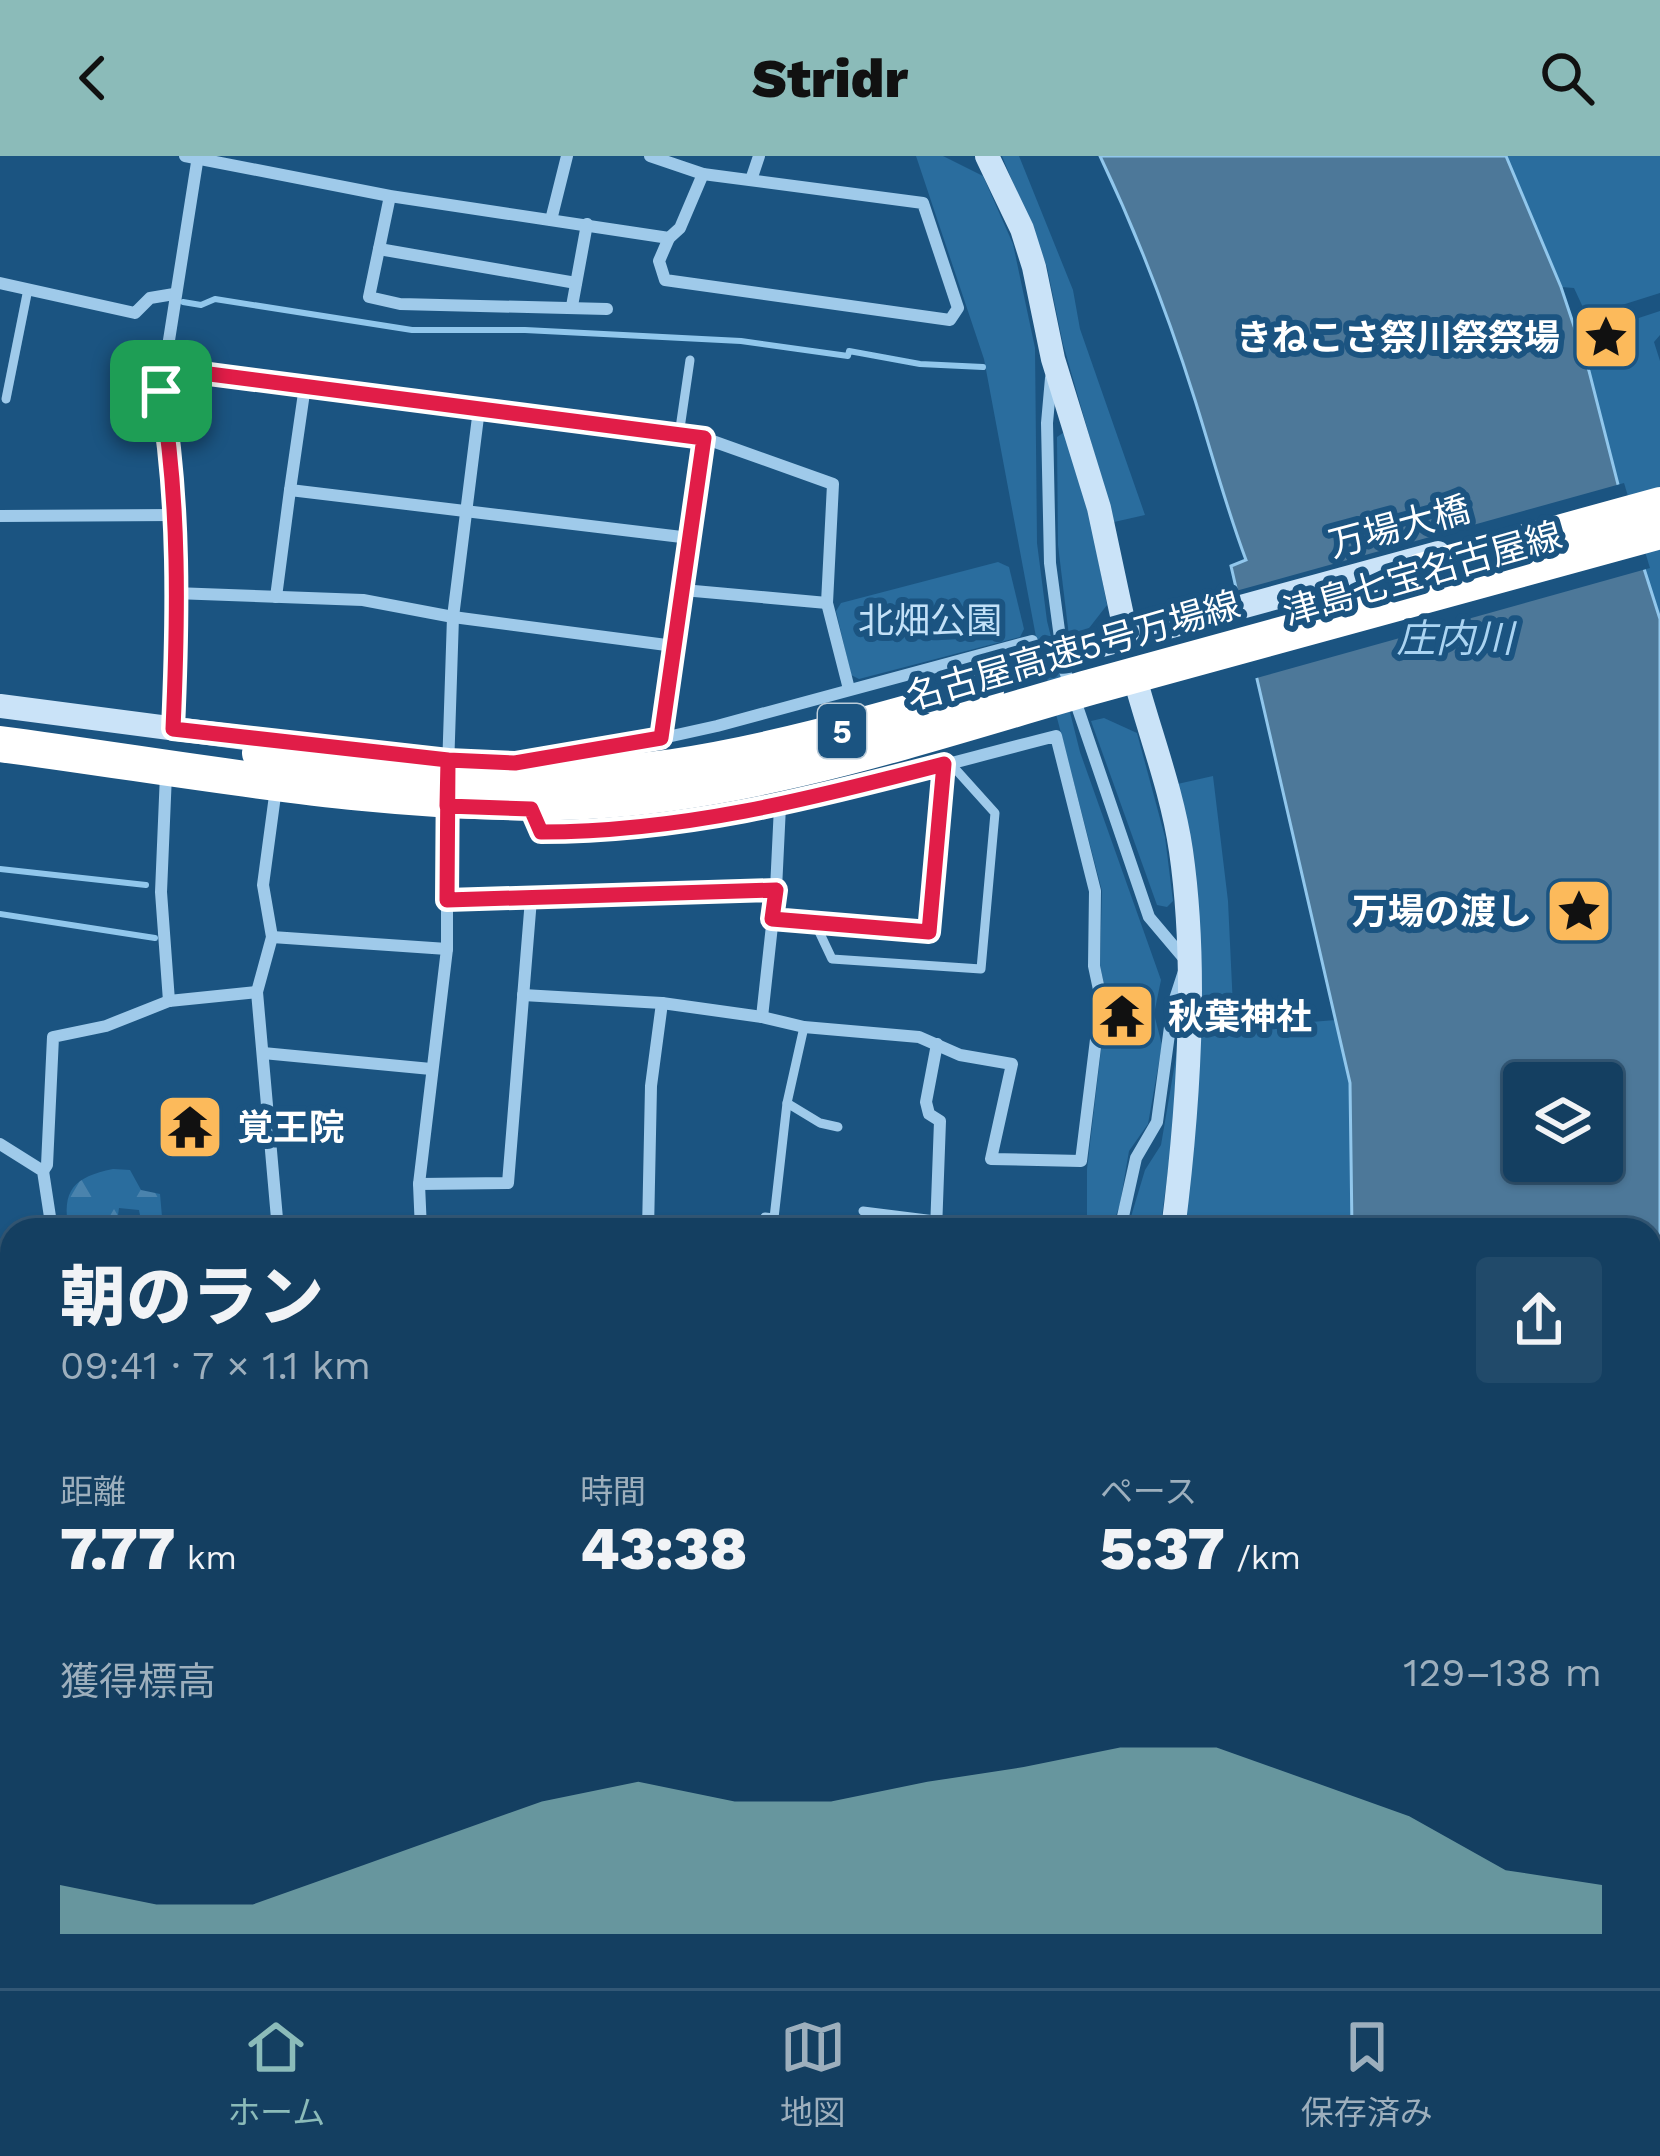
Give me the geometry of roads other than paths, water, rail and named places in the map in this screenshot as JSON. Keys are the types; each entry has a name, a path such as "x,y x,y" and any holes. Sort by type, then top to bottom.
{"highway":[{"name":"名古屋高速5号万場線","path":"0,722 280,756 490,775 586,775 671,767 842,731 1660,505"},
{"name":"名古屋高速5号万場線","path":"0,747 490,802 676,793 849,756 1660,531"}],"main road":[{"path":"0,706 448,760 581,764 735,743 1126,639 1099,508 1053,359 1034,267 990,162"},
{"name":"万場大橋","path":"1126,639 1660,491"},
{"name":"津島七宝名古屋線","path":"0,747 166,773 447,806 654,810 764,792 857,770 1660,545"},
{"path":"1138,689 1181,851 1189,1041 1175,1218"}],"street":[{"path":"185,156 390,196 669,238"},
{"path":"551,220 567,156"},
{"path":"650,156 703,174 923,203 958,308 950,320 665,280 659,261 669,238 680,229 703,174"},
{"path":"751,181 759,156"},
{"path":"965,156 990,162"},
{"path":"173,729 174,515 161,391 198,157"},
{"path":"390,196 369,297 400,304 607,309"},
{"path":"572,306 587,224"},
{"path":"379,249 576,283"},
{"path":"0,283 135,313 149,298 174,294"},
{"path":"1053,359 1049,563 1064,668 1149,917 1187,962 1173,1005 1157,1122 1136,1158 1123,1218"},
{"path":"163,368 704,438 833,484 827,603 849,689"},
{"path":"276,597 305,386"},
{"path":"420,1218 419,1184 447,950 453,617 479,409"},
{"path":"661,738 704,438"},
{"path":"290,490 690,538"},
{"path":"0,516 174,515"},
{"path":"682,590 827,603"},
{"path":"174,593 363,600 453,617 674,646"},
{"path":"515,763 661,738 1032,640"},
{"path":"523,995 662,1003 804,1027 919,1037 960,1055 1012,1064 991,1159 1081,1161 1101,999 1094,966 1095,891 1056,736 780,806 613,832 541,832 531,809"},
{"path":"166,773 161,892 169,1001"},
{"path":"277,787 263,885 272,937 257,992 277,1218"},
{"path":"762,1017 780,806"},
{"path":"447,900 776,890"},
{"path":"419,1184 508,1184 531,899"},
{"path":"272,937 447,950"},
{"path":"50,1218 43,1171 53,1036 106,1026 169,1001 257,992"},
{"path":"648,1218 651,1086 662,1003"},
{"path":"936,1218 940,1120 929,1114 926,1102 937,1044"},
{"path":"262,1054 431,1070"},
{"path":"0,1144 43,1171"}],"lane":[{"path":"6,399 28,290"},
{"path":"679,435 690,360"},
{"path":"815,923 832,959 981,969 995,813 947,764"},
{"path":"772,919 929,932 947,764"},
{"path":"765,1218 773,1217 787,1103 804,1027"},
{"path":"787,1103 820,1123 838,1127"},
{"path":"863,1211 900,1218"}],"water":[{"name":"庄内川","path":"1100,156 1506,156 1561,287 1589,371 1621,496 1660,619 1660,1218 1352,1218 1350,1083 1231,566 1246,560 1174,338"}],"waterway":[{"path":"183,302 201,305 215,299 412,330 525,330 741,341 848,356 849,351 920,364 983,367"},
{"path":"0,869 146,885"},
{"path":"0,914 155,938"}],"place":[{"name":"きねこさ祭川祭祭場","path":"1606,337"},
{"name":"万場の渡し","path":"1579,911"},
{"name":"秋葉神社","path":"1122,1016"},
{"name":"覚王院","path":"190,1127"}],"park label":[{"name":"北畑公園","path":"930,620"}]}
